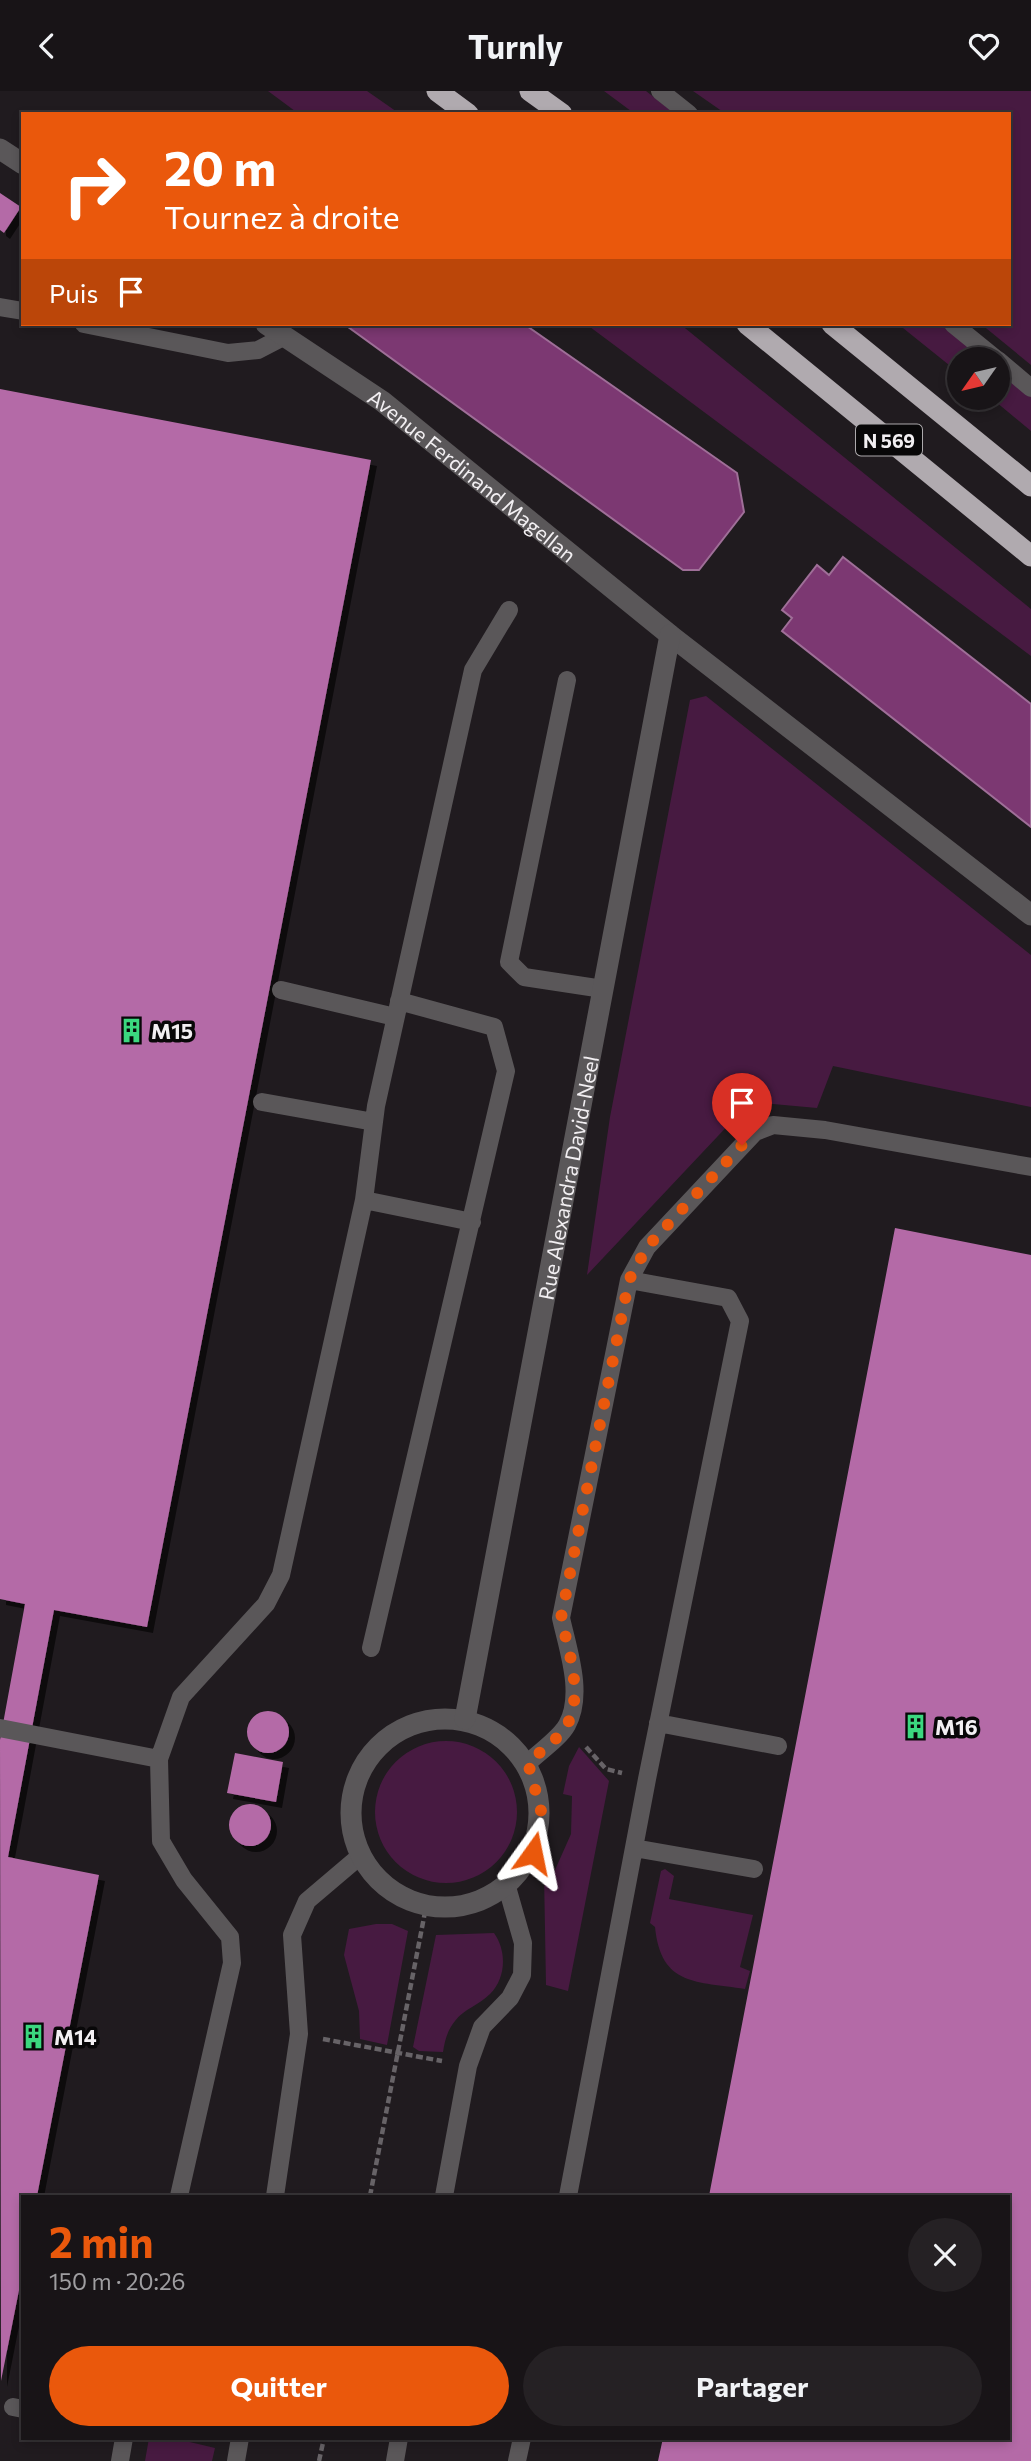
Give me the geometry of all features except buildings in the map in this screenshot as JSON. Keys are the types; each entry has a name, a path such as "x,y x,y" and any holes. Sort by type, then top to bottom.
{"highway":[{"path":"437,91 465,112"},
{"path":"530,91 559,112"},
{"name":"N 569","path":"749,326 1031,556"},
{"name":"N 569","path":"834,326 1031,486"}],"street":[{"path":"0,149 21,163"},
{"name":"Avenue Ferdinand Magellan","path":"269,326 382,401 670,635 1031,915"},
{"name":"Rue Alexandra David-Neel","path":"465,1719 670,635"},
{"path":"465,1719 504,1737 528,1763 541,1811 533,1853 507,1887 468,1906 426,1907 387,1889 360,1856 349,1814 358,1773 379,1742 422,1720 465,1719"}],"lane":[{"path":"660,91 686,112"},
{"path":"0,307 21,311"},
{"path":"94,326 228,353 258,350 285,336"},
{"path":"955,326 981,347"},
{"path":"1010,371 1031,388"},
{"path":"179,2195 232,1963 230,1937 184,1879 161,1841 159,1759 181,1697 266,1604 281,1575 364,1200 374,1122 397,1009 473,670 509,610"},
{"path":"567,680 509,962 524,977 603,989"},
{"path":"281,990 494,1027 506,1071 370,1648"},
{"path":"262,1103 374,1122"},
{"path":"528,1763 567,1725 575,1696 572,1665 561,1618 629,1280 647,1247 755,1132 772,1125 825,1130 1031,1167"},
{"path":"364,1200 472,1221"},
{"path":"568,2195 647,1779 740,1321 728,1298 629,1280"},
{"path":"659,1723 778,1746"},
{"path":"0,1728 159,1759"},
{"path":"634,1848 754,1869"},
{"path":"275,2195 299,2034 292,1935 307,1901 360,1856"},
{"path":"444,2195 468,2066 482,2028 510,1998 522,1975 523,1943 507,1887"},
{"path":"120,2461 124,2440"},
{"path":"236,2461 240,2440"},
{"path":"395,2461 399,2440"},
{"path":"517,2461 522,2440"}],"path":[{"path":"567,1725 606,1769 647,1779"},
{"path":"370,2195 426,1907"},
{"path":"299,2034 468,2066"},
{"path":"319,2461 324,2440"}],"shaded area":[{"path":"268,91 367,91 397,112 296,112"},
{"path":"604,91 646,91 672,112 632,112"},
{"path":"693,91 1031,91 1031,365 983,326 1011,326 1011,112 723,112"},
{"path":"347,326 527,326 737,473 744,512 699,570 683,570"},
{"path":"589,326 682,326 1031,609 1031,656"},
{"path":"900,326 943,326 969,347 947,347 947,363"},
{"path":"1010,380 1031,397 1031,431 1006,410 1010,410"},
{"path":"843,557 1031,704 1031,827 782,631 792,618 782,610 817,565 829,575"},
{"path":"706,696 1031,955 1031,1107 833,1066 817,1108 750,1102 587,1275 610,1117 690,700"},
{"path":"446,1741 473,1746 497,1761 512,1785 517,1812 512,1839 497,1863 473,1878 446,1883 419,1878 395,1863 380,1839 375,1812 380,1785 395,1761 419,1746"},
{"path":"579,1747 609,1781 568,1991 546,1985 544,1874 551,1879 571,1834 572,1796 563,1794 569,1766"},
{"path":"665,1869 674,1876 669,1899 753,1915 740,1967 750,1971 745,1989 697,1982 673,1971 665,1961 655,1927 650,1923 661,1871"},
{"path":"392,1924 408,1931 387,2045 360,2039 359,2011 344,1955 349,1929"},
{"path":"494,1933 503,1956 502,1972 495,1988 455,2021 450,2028 443,2052 419,2051 413,2047 436,1935"},
{"path":"149,2440 181,2440 215,2448 212,2461 145,2461"}],"place":[{"name":"M15","path":"131,1030"},
{"name":"M16","path":"915,1726"},
{"name":"M14","path":"34,2036"}],"route":[{"path":"533,1853 541,1811 528,1763 567,1725 575,1696 572,1665 561,1618 629,1280 647,1247 742,1145"}]}
